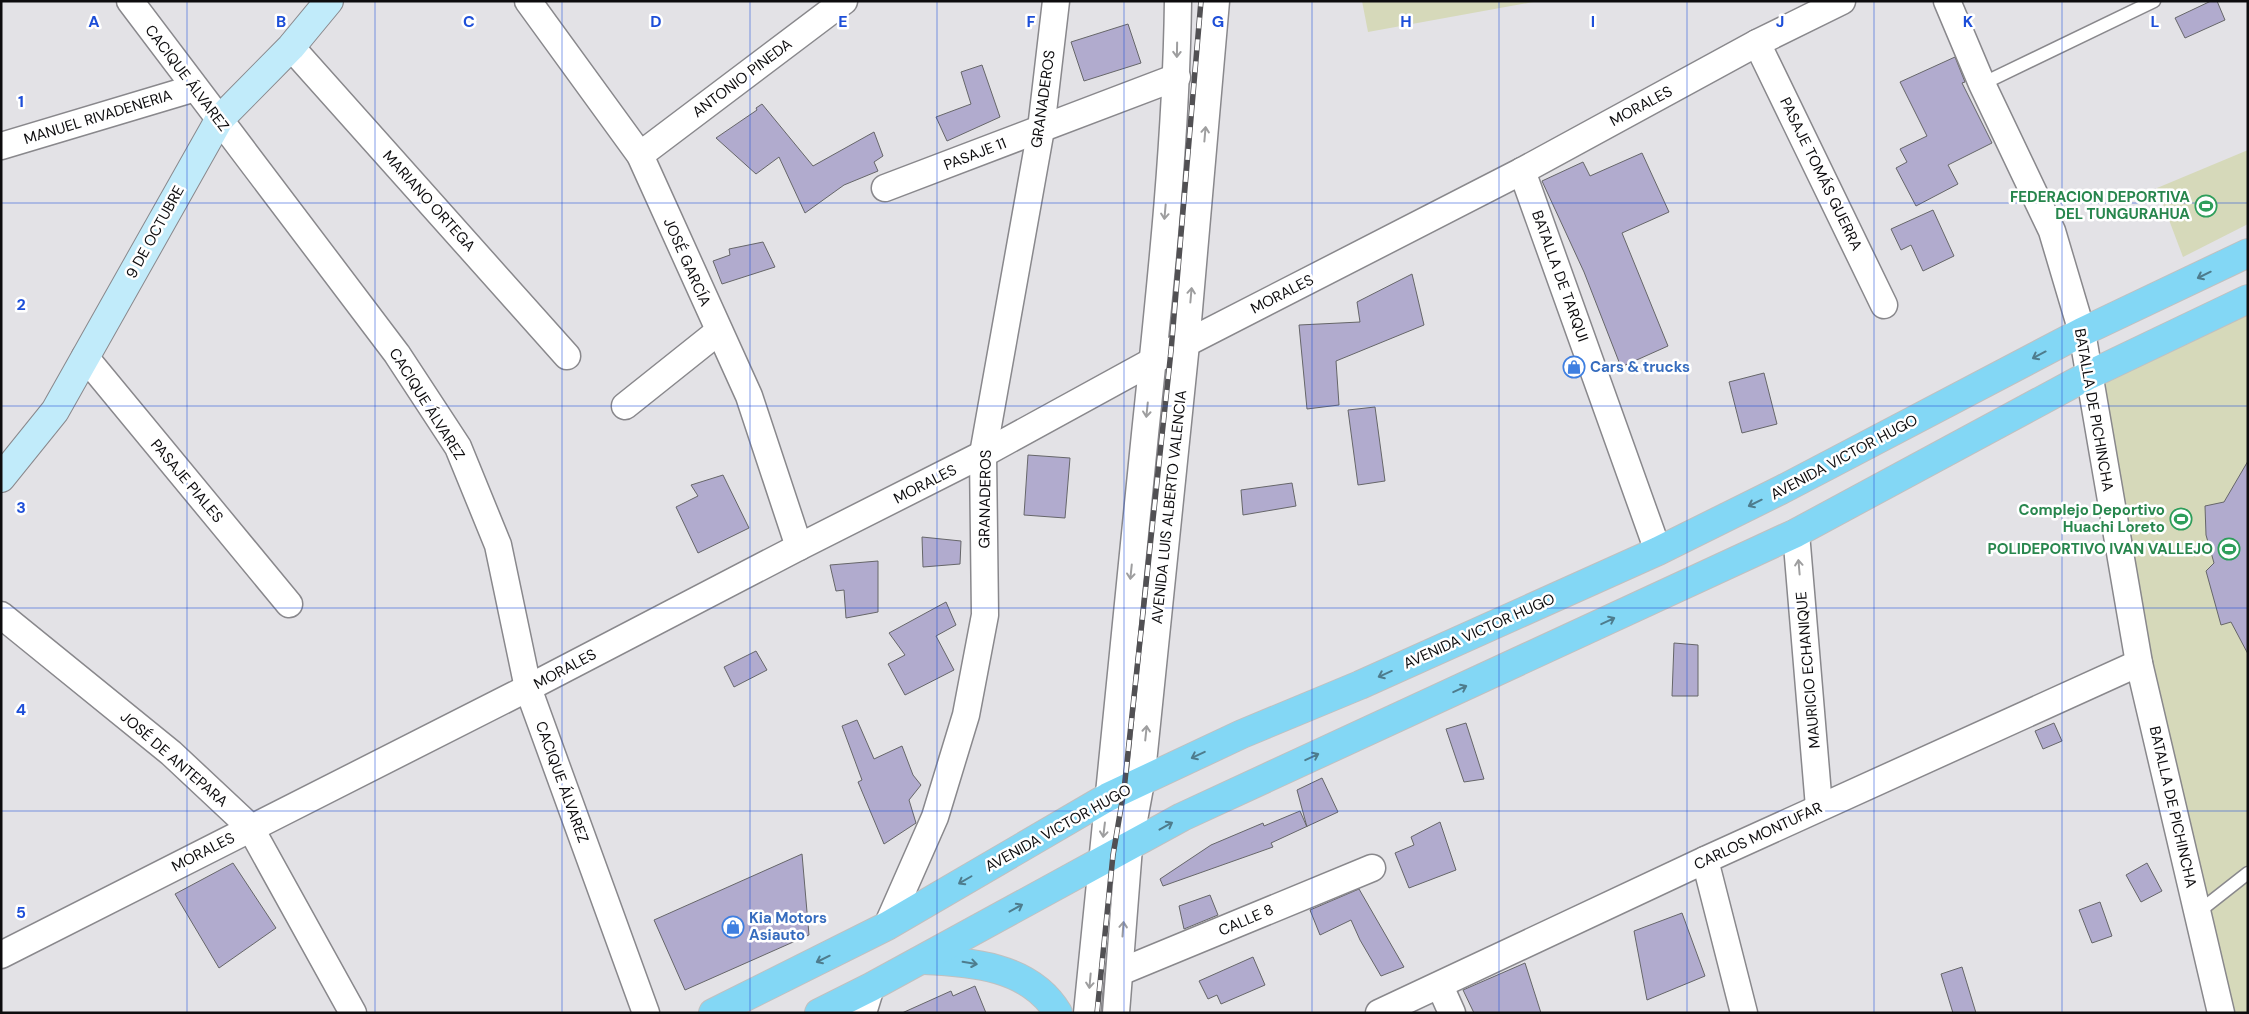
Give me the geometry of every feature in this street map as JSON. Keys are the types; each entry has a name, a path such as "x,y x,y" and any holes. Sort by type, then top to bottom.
{"main road":[{"name":"AVENIDA VICTOR HUGO","path":"713,1013 887,926 1108,797 1242,734 1360,685 1658,550 1781,490 2082,332 2248,254"},
{"path":"818,1013 867,1000 921,960 1182,817 1796,533 2089,375 2248,299"},
{"path":"921,960 966,962 994,967 1032,985 1058,1013"}],"street":[{"name":"CACIQUE ÁLVAREZ","path":"130,1 218,120 397,354 458,447 498,545 528,688 646,1013"},
{"name":"9 DE OCTUBRE","path":"1,478 55,411 218,120 291,47 329,1"},
{"name":"JOSÉ GARCÍA","path":"528,1 640,154 718,332 749,396 799,547"},
{"name":"ANTONIO PINEDA","path":"640,154 844,1"},
{"name":"GRANADEROS","path":"887,926 935,817 966,715 985,615 983,454 1041,129 1056,1"},
{"name":"AVENIDA LUIS ALBERTO VALENCIA","path":"1088,1013 1100,862 1152,362 1177,77 1178,1"},
{"name":"AVENIDA LUIS ALBERTO VALENCIA","path":"1116,1013 1129,847 1141,782 1186,344 1216,1"},
{"name":"MORALES","path":"1,955 250,827 528,688 983,454 1186,344 1522,171 1758,43 1842,1"},
{"name":"BATALLA DE PICHINCHA","path":"1948,1 1982,84 2052,231 2082,332 2139,662 2220,1013"},
{"name":"PASAJE TOMÁS GUERRA","path":"1758,43 1884,305"},
{"name":"MARIANO ORTEGA","path":"291,47 567,356"},
{"name":"PASAJE 11","path":"885,188 1177,77"},
{"name":"MANUEL RIVADENERIA","path":"1,146 195,88"},
{"name":"BATALLA DE TARQUI","path":"1522,171 1658,550"},
{"path":"626,406 718,332"},
{"name":"PASAJE PIALES","path":"85,357 288,604"},
{"name":"MAURICIO ECHANIQUE","path":"1796,533 1819,808"},
{"name":"JOSÉ DE ANTEPARA","path":"1,615 171,753 250,827 353,1013"},
{"name":"CARLOS MONTUFAR","path":"1379,1013 1705,860 2139,662"},
{"path":"1705,860 1744,1013"},
{"name":"CALLE 8","path":"1120,972 1372,868"},
{"path":"1440,986 1452,1013"}],"lane":[{"path":"1982,84 2154,1"},
{"path":"2197,913 2248,873"}],"green space":[{"path":"1362,1 1539,1 1368,32"},
{"name":"FEDERACION DEPORTIVA DEL TUNGURAHUA","path":"2248,150 2248,224 2183,257 2157,188"},
{"name":"Complejo Deportivo Huachi Loreto","path":"2248,299 2248,1013 2224,1013 2089,375"}],"building":[{"path":"2211,1 2217,1 2225,20 2185,38 2175,18"},
{"path":"1128,24 1141,63 1084,81 1071,42"},
{"path":"1955,57 1965,82 1962,83 1992,143 1948,165 1958,184 1916,206 1896,168 1907,162 1900,149 1927,136 1900,82"},
{"path":"982,65 1000,117 947,141 936,117 971,104 961,72"},
{"path":"762,104 813,166 874,132 883,156 874,162 878,171 844,185 805,213 779,157 756,174 716,138 757,110 756,108"},
{"path":"1642,153 1669,212 1622,233 1668,346 1621,367 1584,272 1542,181 1583,162 1590,176"},
{"path":"1933,210 1954,256 1923,271 1911,245 1901,250 1891,229"},
{"path":"763,242 775,267 722,284 713,261 730,255 729,249"},
{"path":"1412,274 1424,325 1336,361 1339,405 1307,409 1299,325 1360,322 1357,302"},
{"path":"1764,373 1777,424 1742,433 1729,382"},
{"path":"1375,407 1385,481 1358,485 1348,410"},
{"path":"1028,455 1070,458 1065,518 1024,515"},
{"name":"POLIDEPORTIVO IVAN VALLEJO","path":"2248,461 2248,654 2231,622 2221,625 2206,571 2214,563 2206,535 2205,506 2224,502"},
{"path":"723,475 749,528 698,553 676,507 698,496 691,485"},
{"path":"1292,483 1296,506 1243,515 1241,490"},
{"path":"922,537 961,541 960,564 923,567"},
{"path":"878,561 878,612 846,618 844,590 836,591 830,565"},
{"path":"946,602 956,625 936,636 954,670 905,695 888,664 905,655 889,633"},
{"path":"1674,643 1698,645 1698,696 1672,696"},
{"path":"756,651 767,670 734,687 724,667"},
{"path":"857,720 874,759 902,746 913,775 921,785 909,800 916,823 884,844 858,782 862,780 842,726"},
{"path":"1466,723 1484,779 1464,782 1446,729"},
{"path":"2054,723 2062,741 2043,749 2035,731"},
{"path":"1322,778 1338,812 1307,826 1297,790"},
{"path":"1300,811 1307,826 1271,843 1273,847 1163,886 1160,879 1211,845 1263,823 1264,826"},
{"path":"1440,822 1456,870 1409,888 1395,853 1414,845 1411,837"},
{"name":"Kia Motors Asiauto","path":"802,854 809,935 685,990 654,920"},
{"path":"233,863 276,928 219,968 175,894"},
{"path":"2147,863 2162,891 2141,902 2126,875"},
{"path":"1359,889 1404,967 1381,976 1360,940 1351,920 1320,935 1310,910"},
{"path":"1210,895 1218,915 1184,929 1179,906"},
{"path":"2100,902 2112,936 2092,943 2079,910"},
{"path":"1682,913 1705,976 1647,1000 1634,931"},
{"path":"1253,957 1265,985 1221,1004 1217,995 1208,999 1199,981"},
{"path":"1525,963 1541,1013 1474,1013 1463,990"},
{"path":"1962,967 1976,1013 1953,1013 1941,974"},
{"path":"975,986 986,1013 902,1013 951,991 953,996"}],"railway":[{"path":"1097,1013 1113,855 1124,790 1171,351 1201,1"}],"place":[{"name":"FEDERACION DEPORTIVA DEL TUNGURAHUA","path":"2206,206"},
{"name":"Cars & trucks","path":"1574,367"},
{"name":"Complejo Deportivo Huachi Loreto","path":"2181,519"},
{"name":"POLIDEPORTIVO IVAN VALLEJO","path":"2229,549"},
{"name":"Kia Motors Asiauto","path":"733,927"}]}
